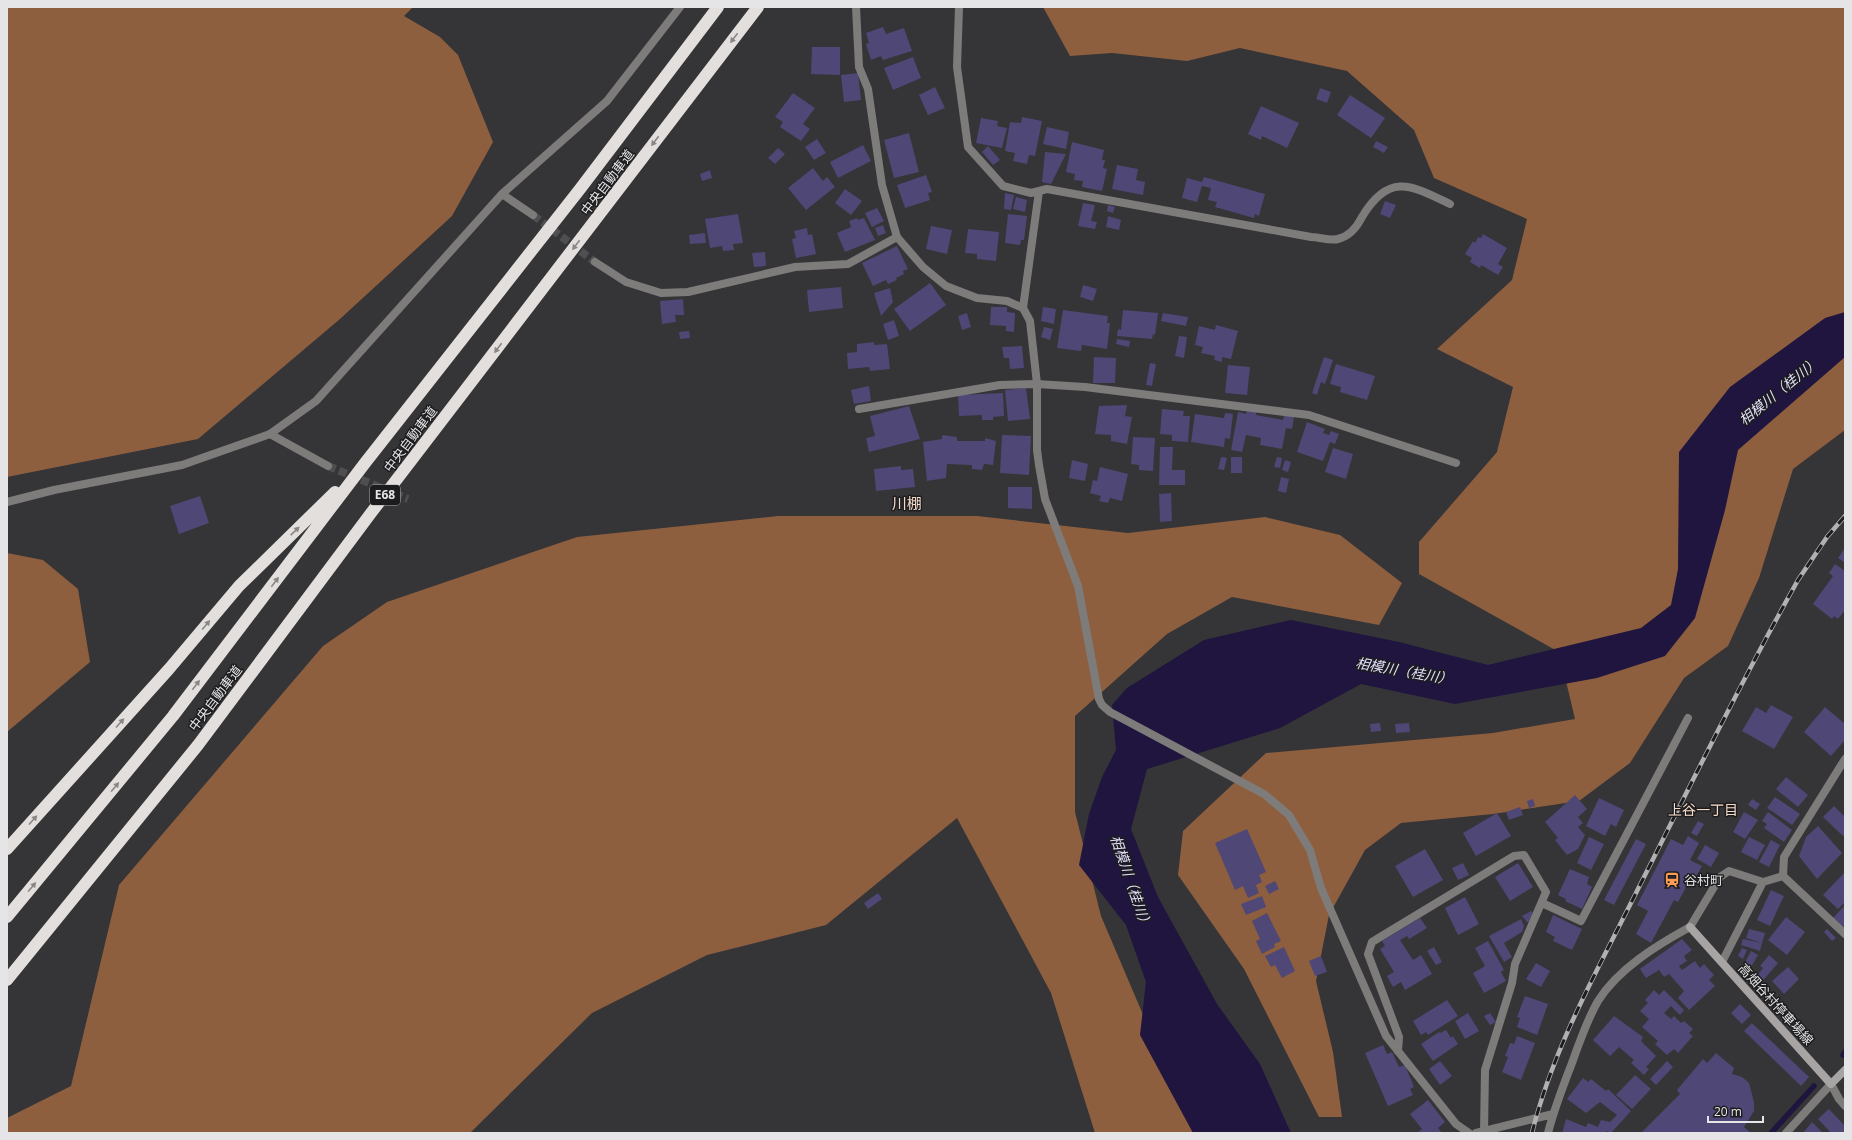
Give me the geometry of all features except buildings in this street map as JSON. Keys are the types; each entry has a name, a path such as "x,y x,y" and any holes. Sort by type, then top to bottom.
{"highway":[{"name":"中央自動車道","path":"7,917 173,716 365,463 580,189 718,7"},
{"name":"中央自動車道","path":"7,980 198,745 371,513 758,7"},
{"path":"7,849 169,669 239,586 365,463"}],"main road":[{"name":"高畑谷村停車場線","path":"1690,927 1831,1084"},
{"path":"1831,1084 1845,1070"}],"street":[{"path":"7,502 182,465 270,434 316,401 502,194 607,101 680,7"},
{"path":"856,7 859,67 868,89 882,185 898,237 923,267 946,286 977,298 1007,301 1023,308"},
{"path":"959,7 957,67 968,147 1003,186 1031,193 1047,189 1310,237 1337,239 1355,230 1370,204 1385,190 1401,185 1425,192 1450,204"},
{"path":"1039,191 1023,308 1030,321 1037,384 1037,450 1045,499 1078,586 1099,699 1102,705 1110,712 1264,794 1289,815 1310,850 1321,888 1386,1036 1456,1124 1469,1133"},
{"path":"502,194 533,215"},
{"path":"595,262 626,282 661,293 688,292 795,267 848,264 898,237"},
{"path":"859,409 1000,385 1037,384 1085,387 1309,415 1456,463"},
{"path":"270,434 328,466"},
{"path":"1542,903 1581,921 1688,718"},
{"path":"1845,759 1784,857 1783,876 1845,934"},
{"path":"1398,1051 1399,1037 1368,954 1372,942 1514,856 1524,855 1546,892 1515,964 1512,983 1485,1070 1480,1132 1553,1114"},
{"path":"1548,1133 1553,1114 1581,1038 1598,1001 1620,975 1655,946 1690,927 1720,877 1729,872 1763,882 1783,876"},
{"path":"1722,962 1763,882"},
{"path":"1786,1133 1831,1084 1838,1099 1845,1106"}],"shaded area":[{"path":"7,7 413,7 404,16 440,37 458,55 493,142 452,216 340,319 198,439 7,477"},
{"path":"1043,7 1845,7 1845,430 1793,469 1759,578 1728,646 1684,678 1630,763 1579,801 1493,814 1401,823 1365,850 1329,915 1316,981 1333,1052 1342,1117 1319,1117 1244,969 1178,875 1183,831 1266,753 1493,733 1575,719 1559,652 1419,574 1419,542 1497,452 1513,387 1437,349 1512,280 1527,219 1434,178 1414,130 1347,71 1240,48 1187,61 1112,53 1070,56"},
{"path":"778,516 977,516 1128,533 1265,517 1340,535 1402,583 1379,625 1232,597 1167,634 1075,716 1075,812 1101,916 1170,1078 1212,1133 1095,1133 1051,993 957,818 826,925 707,955 592,1013 470,1133 7,1133 7,1118 71,1086 119,885 323,646 387,602 577,537"},
{"path":"7,553 43,560 78,589 90,662 7,732"}],"water":[{"name":"相模川（桂川）","path":"1845,312 1845,357 1738,450 1725,510 1695,618 1665,656 1597,678 1455,704 1361,684 1280,728 1147,769 1131,829 1158,897 1217,1004 1260,1064 1291,1133 1193,1133 1140,1035 1146,982 1126,925 1079,865 1089,814 1102,777 1116,750 1112,705 1127,688 1204,640 1291,620 1399,642 1488,665 1641,628 1671,605 1678,569 1679,452 1730,387 1825,318"}],"waterway":[{"path":"1771,1133 1814,1086"}],"tunnel":[{"path":"533,215 595,262"},
{"path":"328,466 408,499"}],"railway":[{"path":"1532,1133 1541,1101 1564,1040 1591,981 1756,657 1798,580 1827,537 1845,516"}],"place":[{"name":"谷村町","path":"1672,880"}],"district":[{"name":"川棚","path":"907,504"},
{"name":"上谷一丁目","path":"1703,810"}]}
